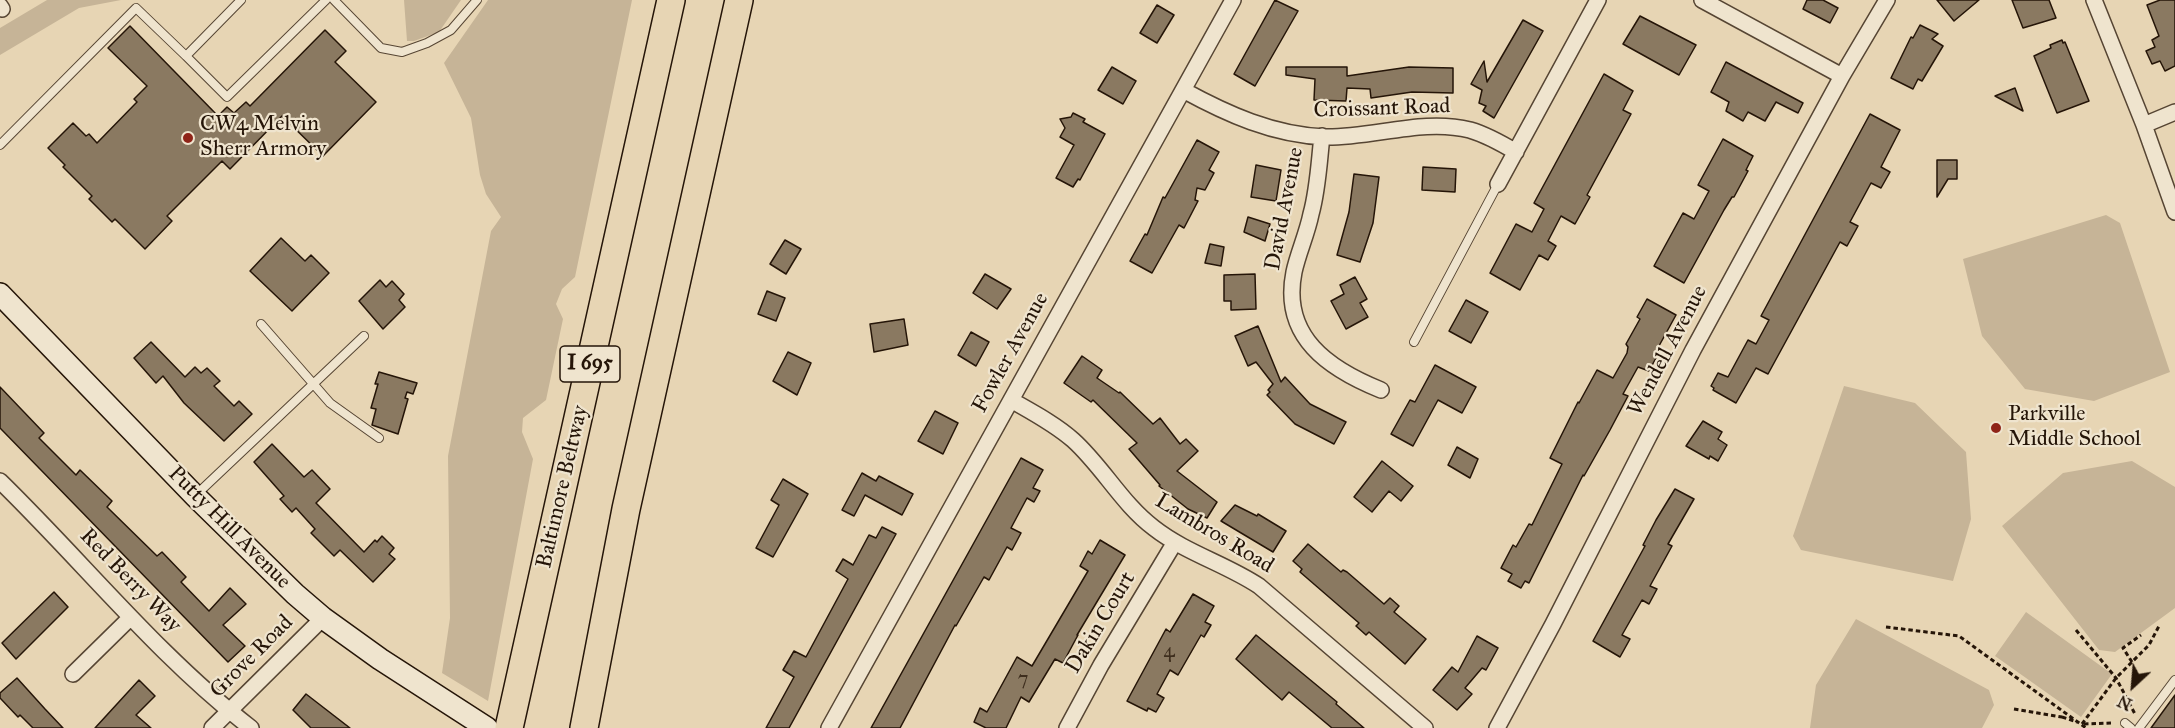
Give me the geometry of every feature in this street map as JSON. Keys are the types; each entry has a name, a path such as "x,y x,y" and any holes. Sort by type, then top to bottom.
{"highway":[{"name":"Baltimore Beltway","path":"509,728 671,0"},
{"name":"I 695","path":"584,728 626,509 739,0"}],"main road":[{"name":"Putty Hill Avenue","path":"0,294 195,496 275,575 323,618 484,727"}],"street":[{"name":"Fowler Avenue","path":"829,728 1233,0"},
{"path":"1498,184 1598,0"},
{"path":"1702,0 1842,76"},
{"name":"Wendell Avenue","path":"1497,728 1553,624 1693,350 1842,76 1887,0"},
{"path":"2094,0 2144,125 2175,212"},
{"name":"Croissant Road","path":"1183,90 1209,104 1282,132 1339,137 1452,127 1492,138 1516,152"},
{"path":"2144,125 2175,112"},
{"name":"David Avenue","path":"1322,136 1314,202 1294,273 1293,299 1296,314 1315,352 1329,364 1357,381 1381,390"},
{"name":"Lambros Road","path":"1011,400 1074,440 1136,514 1175,543 1238,572 1259,586 1425,728"},
{"name":"Red Berry Way","path":"0,481 40,520 130,618 229,711 251,728"},
{"name":"Dakin Court","path":"1067,728 1101,665 1175,543"},
{"path":"73,674 130,618"},
{"name":"Grove Road","path":"212,728 323,618"}],"lane":[{"path":"186,56 241,0"},
{"path":"0,145 136,8 227,97 326,0"},
{"path":"334,0 381,48 402,52 427,43 451,30 477,0"},
{"path":"1414,342 1498,184"},
{"path":"261,324 330,403 379,438"},
{"path":"195,496 364,336"},
{"path":"2140,726 2175,680"}],"path":[{"path":"2082,724 2116,678 2149,645 2159,626"},
{"path":"1886,627 1959,636 2086,728"},
{"path":"2076,630 2116,678 2140,726"},
{"path":"2132,662 2123,648 2140,635"},
{"path":"2014,709 2062,717 2082,724 2128,725"},
{"path":"2062,717 2066,712"}],"shaded area":[{"path":"47,0 121,0 79,8 0,55 0,28"},
{"path":"404,0 461,0 439,32 414,41 407,41"},
{"path":"488,0 632,0 575,277 562,289 556,304 563,319 546,400 523,418 522,432 533,459 488,701 442,673 450,618 448,456 491,231 501,217 486,194 480,175 471,118 444,63"},
{"path":"2106,215 2120,223 2170,372 2094,401 2025,389 1982,336 1963,259"},
{"path":"1844,386 1915,403 1966,452 1971,519 1953,581 1801,550 1793,536"},
{"path":"2132,461 2175,487 2175,608 2115,652 2099,650 2002,526 2063,473"},
{"path":"2026,612 2112,674 2081,717 1995,656"},
{"path":"1856,619 1989,690 1994,705 1982,728 1810,728 1816,685"}],"building":[{"path":"1275,0 1298,11 1255,86 1234,74"},
{"path":"1807,0 1823,0 1838,8 1830,23 1803,9"},
{"path":"1937,0 1979,0 1954,21"},
{"path":"2012,0 2049,0 2056,18 2023,28"},
{"path":"2160,0 2175,0 2175,66 2165,71 2160,61 2152,64 2146,51 2155,47 2152,40 2159,36 2147,5"},
{"path":"1157,5 1174,15 1157,43 1140,33"},
{"path":"1640,16 1696,45 1679,75 1623,44"},
{"path":"1523,20 1543,31 1494,118 1483,111 1486,106 1479,103 1482,90 1471,84 1484,61 1487,82"},
{"path":"1920,25 1938,34 1932,39 1943,46 1922,81 1918,79 1913,89 1891,78 1911,37 1913,38"},
{"name":"CW4 Melvin Sherr Armory","path":"130,26 218,116 227,107 234,113 246,102 250,106 325,30 346,51 335,62 376,102 323,156 282,116 230,169 222,161 167,216 172,221 145,249 115,219 112,222 89,199 92,196 48,148 73,123 97,143 137,102 134,99 147,86 108,48"},
{"path":"2062,40 2063,43 2065,42 2089,101 2057,113 2034,56"},
{"path":"1726,62 1803,103 1798,113 1776,102 1765,121 1748,112 1743,121 1726,111 1729,102 1711,92"},
{"path":"1112,67 1136,81 1123,104 1098,90"},
{"path":"1286,67 1347,67 1347,76 1409,67 1453,68 1453,93 1412,92 1371,98 1370,89 1347,88 1346,101 1314,100 1315,79 1286,75"},
{"path":"1604,74 1633,91 1623,110 1631,114 1587,195 1590,197 1575,224 1561,216 1548,241 1556,246 1548,260 1539,255 1520,290 1490,273 1516,224 1532,232 1544,209 1534,203"},
{"path":"2015,88 2023,111 1995,96"},
{"path":"1073,113 1085,119 1083,122 1105,134 1080,180 1078,179 1073,187 1056,178 1074,145 1060,137 1065,128 1060,119 1071,117"},
{"path":"1870,114 1900,130 1881,167 1890,172 1881,188 1871,183 1850,222 1858,226 1847,246 1840,242 1768,374 1756,368 1736,403 1713,390 1711,386 1718,373 1728,377 1748,340 1756,344 1769,320 1761,316"},
{"path":"1723,139 1753,156 1734,197 1724,210 1684,283 1654,266 1683,213 1694,219 1709,191 1698,185"},
{"path":"1197,140 1219,152 1209,170 1214,173 1205,190 1197,188 1195,200 1198,201 1184,228 1179,225 1152,273 1130,261 1145,234 1147,235 1163,197 1165,198"},
{"path":"1937,160 1957,160 1957,179 1948,179 1937,197"},
{"path":"1256,165 1281,170 1276,201 1251,197"},
{"path":"1423,167 1456,169 1455,192 1422,190"},
{"path":"1354,174 1379,177 1373,223 1360,262 1337,255 1349,212"},
{"path":"1248,217 1270,224 1265,241 1244,232"},
{"path":"281,238 305,261 311,255 329,273 292,311 250,271"},
{"path":"785,240 801,249 786,274 770,264"},
{"path":"1210,244 1224,247 1221,266 1205,263"},
{"path":"985,274 1011,289 997,309 973,293"},
{"path":"1255,274 1256,309 1231,310 1231,301 1224,301 1224,275"},
{"path":"1355,277 1367,299 1360,303 1368,317 1346,329 1331,301 1344,294 1340,285"},
{"path":"380,280 386,287 392,281 404,294 399,300 405,307 383,329 359,301"},
{"path":"767,291 785,298 776,321 758,314"},
{"path":"1647,299 1676,315 1654,355 1657,356 1649,371 1638,367 1623,394 1628,396 1583,475 1529,583 1525,581 1521,588 1508,581 1512,574 1501,568 1513,545 1516,547 1529,524 1532,525 1562,464 1550,458 1578,402 1597,370 1613,378 1627,353 1626,344 1640,319 1637,317"},
{"path":"1466,300 1488,312 1471,343 1449,331"},
{"path":"904,319 908,345 874,352 870,324"},
{"path":"1258,326 1281,382 1285,377 1310,404 1346,422 1334,444 1295,424 1267,395 1273,384 1256,362 1248,366 1235,336"},
{"path":"971,332 989,342 976,366 958,355"},
{"path":"151,342 185,377 195,367 201,373 207,368 220,381 214,386 234,406 239,401 252,414 224,441 184,403 163,376 156,383 134,358"},
{"path":"788,352 811,363 797,395 773,381"},
{"path":"1082,356 1102,370 1097,378 1120,392 1153,424 1160,418 1180,444 1186,439 1198,451 1177,471 1217,502 1207,518 1188,509 1159,486 1129,449 1137,443 1093,400 1091,402 1064,383"},
{"path":"1435,365 1476,387 1462,413 1438,400 1413,446 1391,434 1410,400 1415,402"},
{"path":"379,372 417,383 413,394 407,392 405,398 408,399 398,434 372,425 376,409 371,408"},
{"path":"0,387 44,433 39,438 76,475 80,470 112,501 107,507 157,556 162,552 186,577 181,582 209,611 230,588 246,604 223,625 245,646 228,662 0,428"},
{"path":"935,411 958,423 943,454 918,441"},
{"path":"1703,421 1722,432 1718,439 1727,445 1718,461 1710,456 1709,459 1686,446"},
{"path":"272,444 304,477 312,470 330,489 316,503 364,552 382,536 394,548 389,554 395,559 373,582 340,550 334,556 311,533 315,529 296,508 292,512 280,499 284,496 254,462"},
{"path":"1457,447 1478,459 1470,478 1448,465"},
{"path":"1021,458 1043,470 1033,488 1040,491 1034,502 1027,498 1011,528 1021,533 1012,550 1007,547 989,580 984,577 955,625 900,728 871,728"},
{"path":"1382,461 1413,486 1401,501 1389,491 1372,512 1354,497"},
{"path":"862,473 876,481 879,476 913,494 902,515 865,495 854,516 842,510"},
{"path":"783,479 808,494 773,557 756,548 779,505 771,500"},
{"path":"1675,489 1694,499 1668,544 1672,546 1650,586 1657,589 1649,604 1642,600 1622,635 1630,639 1620,657 1593,641 1645,546 1643,545 1656,520"},
{"path":"1235,505 1257,516 1258,514 1286,531 1273,552 1221,521"},
{"path":"882,527 896,534 789,728 766,728 794,677 783,670 794,651 806,657 848,579 836,571 843,559 853,565 869,535 876,538"},
{"path":"1100,540 1125,555 1063,663 1055,659 1029,702 1021,697 1006,728 986,728 974,722 980,708 987,712 1017,657 1032,666 1088,571 1080,566 1088,551 1092,554"},
{"path":"1308,544 1341,572 1343,570 1347,572 1384,604 1390,598 1399,606 1394,612 1426,639 1405,664 1369,632 1366,635 1356,626 1359,623 1300,572 1302,569 1293,561"},
{"path":"54,592 68,607 16,659 2,643"},
{"path":"1193,594 1214,606 1205,622 1211,625 1204,637 1201,635 1178,675 1170,670 1157,694 1164,698 1156,712 1148,708 1147,711 1127,701 1166,629 1170,632"},
{"path":"1256,635 1337,702 1336,704 1364,728 1332,728 1289,692 1282,700 1236,659"},
{"path":"1477,636 1498,648 1486,670 1482,668 1465,688 1472,694 1457,710 1433,690 1452,667 1458,672"},
{"path":"17,678 63,728 33,728 20,715 18,717 0,698 0,693"},
{"path":"139,680 155,696 136,715 151,728 95,728"},
{"path":"306,694 350,728 311,728 293,710"},
{"path":"2175,695 2175,728 2151,728"}],"place":[{"name":"CW4 Melvin Sherr Armory","path":"188,138"},
{"name":"Parkville Middle School","path":"1996,428"}]}
